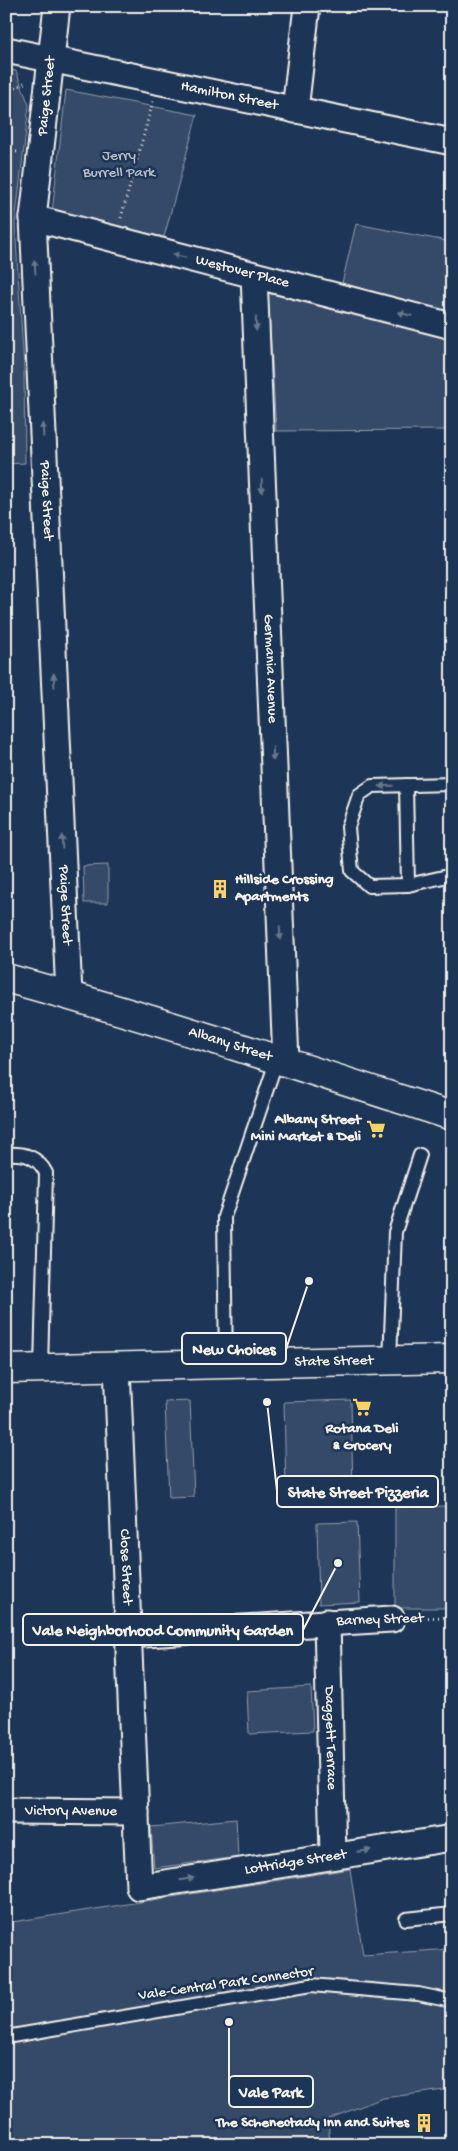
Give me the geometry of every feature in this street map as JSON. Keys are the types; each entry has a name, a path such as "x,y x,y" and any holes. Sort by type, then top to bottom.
{"street":[{"name":"Paige Street","path":"57,6 33,218 69,995"},
{"path":"294,110 306,6"},
{"name":"Hamilton Street","path":"6,50 452,142"},
{"name":"Westover Place","path":"33,218 452,326"},
{"name":"Germania Avenue","path":"254,275 282,1060"},
{"name":"Albany Street","path":"6,978 69,995 282,1060 452,1116"},
{"name":"State Street","path":"6,1368 452,1359"},
{"name":"Close Street","path":"117,1367 138,1887"},
{"name":"Barney Street","path":"128,1635 392,1619"},
{"name":"Daggett Terrace","path":"327,1622 333,1855"},
{"name":"Victory Avenue","path":"6,1811 136,1812"},
{"name":"Lottridge Street","path":"138,1887 333,1855 452,1838"}],"lane":[{"path":"452,784 372,786 359,795 348,827 352,871 369,886 408,885 452,875"},
{"path":"406,785 408,885"},
{"path":"226,1365 224,1217 282,1060"},
{"path":"6,1154 29,1155 41,1163 46,1173 41,1368"},
{"path":"390,1361 395,1232 420,1155"},
{"path":"406,1919 452,1914"},
{"name":"Vale-Central Park Connector","path":"6,2037 311,1985 418,1994 452,2001"}],"path":[{"path":"115,240 158,82"},
{"name":"Barney Street","path":"392,1619 452,1617"}],"green space":[{"path":"6,69 16,71 29,105 15,224 24,368 25,463 6,464"},
{"name":"Jerry Burrell Park","path":"66,90 197,115 164,237 52,212"},
{"path":"356,224 452,242 452,313 342,283"},
{"path":"268,292 380,319 452,340 452,430 276,431"},
{"path":"108,865 108,903 84,903 83,866"},
{"path":"351,1400 353,1491 286,1492 284,1402"},
{"path":"190,1401 194,1497 169,1498 165,1402"},
{"path":"449,1506 449,1608 395,1608 395,1507"},
{"path":"357,1522 360,1602 319,1604 317,1523"},
{"path":"311,1687 313,1731 249,1734 247,1691"},
{"path":"236,1819 238,1857 154,1868 151,1827"},
{"path":"350,1869 363,1955 452,1949 452,2089 383,2098 328,2119 330,2145 6,2145 6,1923"}],"place":[{"name":"Hillside Crossing Apartments","path":"220,889"},
{"name":"Albany Street Mini Market & Deli","path":"376,1129"},
{"name":"New Choices","path":"309,1281"},
{"name":"State Street Pizzeria","path":"267,1402"},
{"name":"Rotana Deli & Grocery","path":"362,1407"},
{"name":"Vale Neighborhood Community Garden","path":"338,1563"},
{"name":"Vale Park","path":"229,2022"},
{"name":"The Schenectady Inn and Suites","path":"424,2123"}]}
